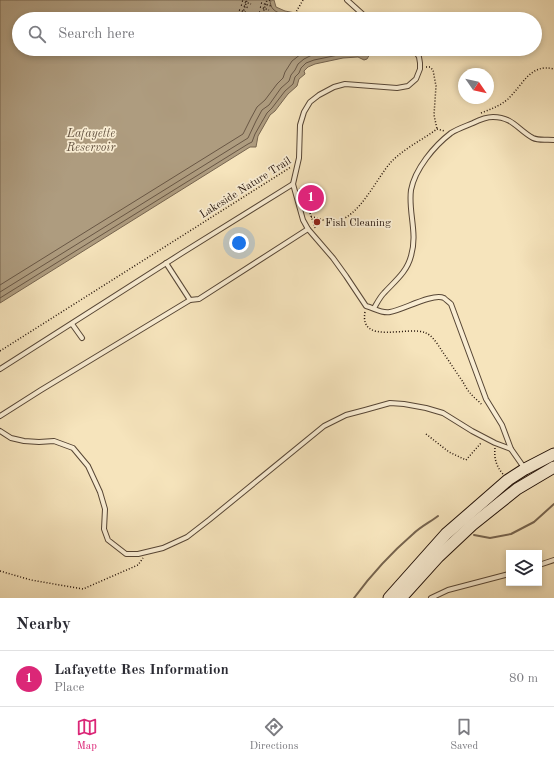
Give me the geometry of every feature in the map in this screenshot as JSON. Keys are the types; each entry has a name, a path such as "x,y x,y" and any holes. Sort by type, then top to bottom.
{"main road":[{"path":"389,598 446,534 512,482 525,469 554,454"},
{"path":"401,598 438,557 472,525 517,489 552,466"}],"lane":[{"path":"347,0 360,12"},
{"path":"418,56 420,69 416,79 408,86 397,88 345,84 326,90 310,102 304,112 300,125 298,163 293,184 308,229 333,258 366,306 382,312 390,312 432,298 443,298 451,304 486,399 502,425 511,449 525,469 540,467"},
{"path":"374,308 384,294 399,279 411,258 414,245 411,191 414,177 424,161 437,145 452,132 492,117 509,120 533,138 554,140"},
{"path":"0,369 293,184"},
{"path":"0,416 190,300 199,299 308,229"},
{"path":"166,263 190,300"},
{"path":"72,324 82,338"},
{"path":"0,431 11,438 24,441 54,441 73,448 88,466 100,492 105,510 104,529 108,540 126,554 138,554 163,548 187,537 324,426 346,415 390,403 426,408 443,413 472,431 495,443 511,449"},
{"path":"499,503 512,482"},
{"path":"542,564 554,560"},
{"path":"431,598 448,590 506,575"}],"path":[{"path":"243,12 247,0"},
{"path":"264,12 268,0 272,1"},
{"path":"296,12 303,0"},
{"path":"242,1 251,4"},
{"path":"261,2 271,6"},
{"path":"241,6 249,8"},
{"path":"260,7 269,10"},
{"path":"239,10 245,12"},
{"path":"420,63 434,70 436,86 434,115 436,129"},
{"name":"Lakeside Nature Trail","path":"0,351 298,163"},
{"path":"300,188 304,195 314,227 319,233"},
{"path":"366,306 364,320 366,326 370,330 383,332 418,331 427,333 436,343 471,395 486,408"},
{"path":"426,434 449,452 466,460 486,438"},
{"path":"495,443 494,451 496,464 512,482"},
{"path":"0,572 31,580 83,589 138,565 148,552"}],"water":[{"name":"Lafayette Reservoir","path":"0,0 274,0 276,7 290,12 12,12 12,56 369,56 364,60 358,57 343,58 308,67 304,71 305,74 299,79 297,86 270,115 258,136 256,147 250,147 0,303"}],"waterway":[{"path":"474,535 490,538 511,534 534,522 554,504"},
{"path":"354,598 374,573 397,549 419,529 438,516"}],"place":[{"name":"Lafayette Res Information","path":"311,198"},
{"name":"Fish Cleaning","path":"317,222"}]}
